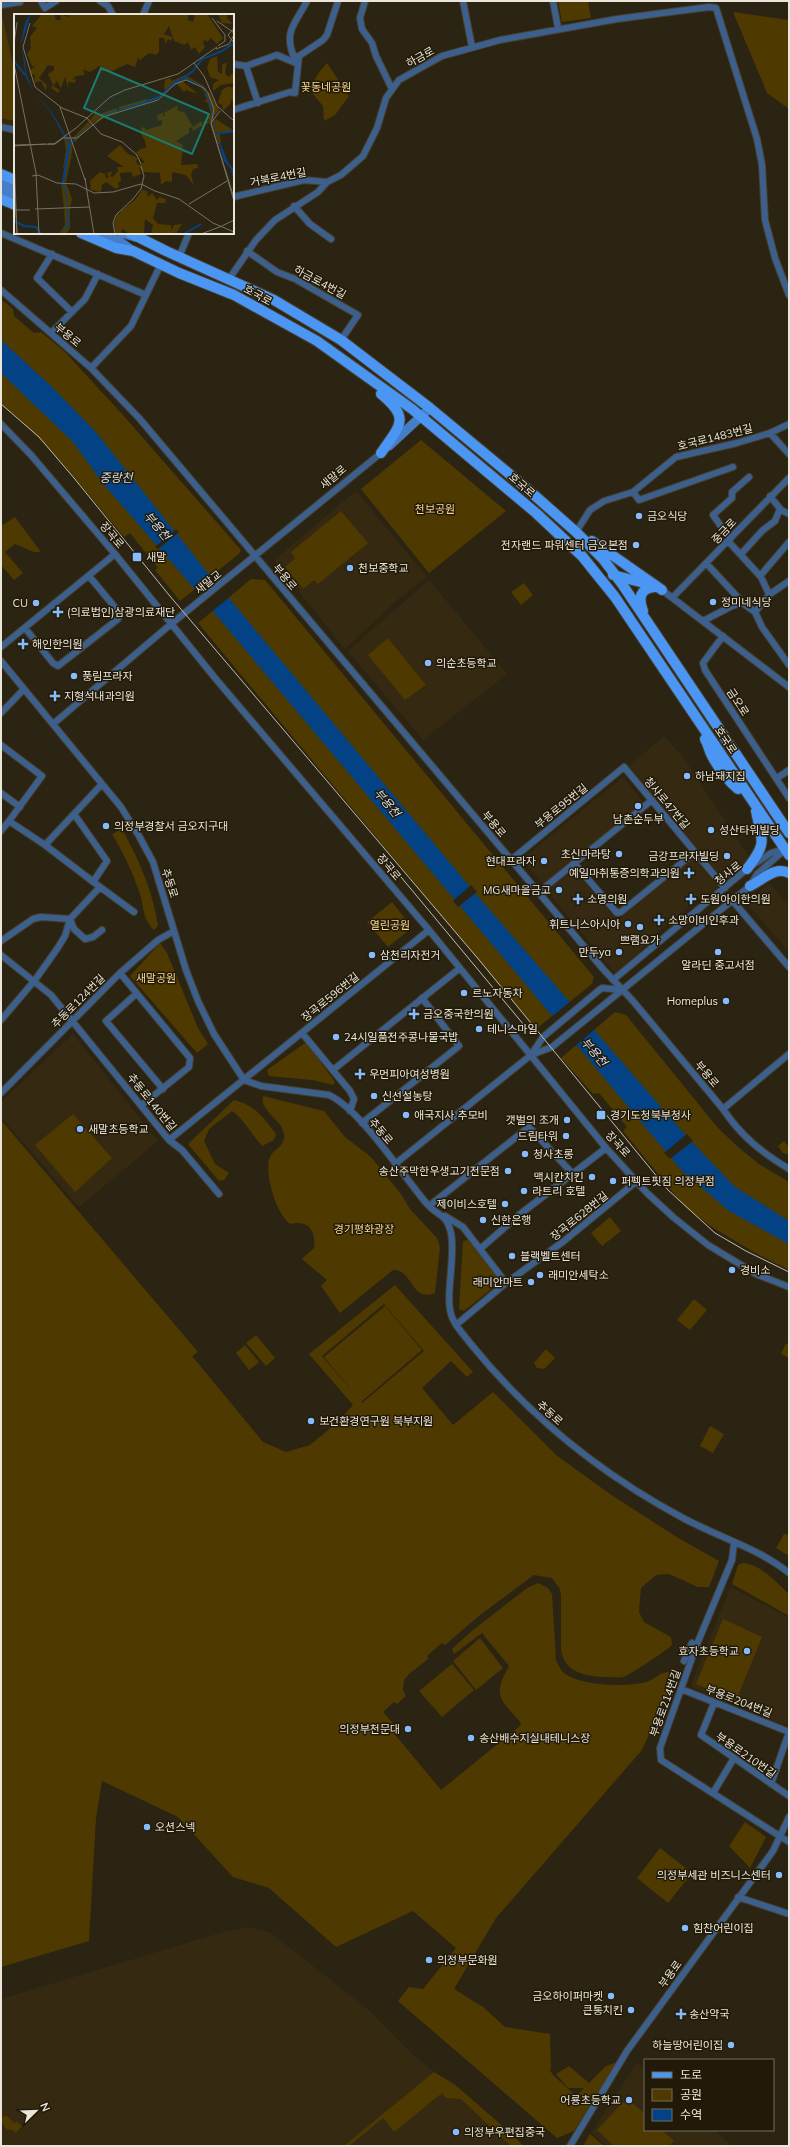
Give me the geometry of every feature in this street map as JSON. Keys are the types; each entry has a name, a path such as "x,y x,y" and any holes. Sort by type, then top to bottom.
{"main road":[{"path":"1,174 14,180"},
{"path":"1,200 14,205"},
{"name":"호국로","path":"83,234 116,248 133,251 234,296 317,341 422,418 531,508 582,556 615,597 754,803 788,850"},
{"name":"호국로","path":"132,235 229,278 294,311 341,340 430,408 576,532 617,576 789,833"},
{"path":"351,365 394,404 400,413 400,423 381,453"},
{"path":"576,532 659,588"},
{"path":"582,556 617,576 636,579 659,588"},
{"path":"649,624 641,607 640,597 644,590 659,588"},
{"path":"698,719 699,730 710,747 711,755 728,781 738,789 757,817"},
{"path":"747,869 759,853 762,844 762,835 754,803"},
{"path":"750,886 762,881 773,872 780,870 789,873"}],"street":[{"path":"41,1 45,8 56,1"},
{"path":"100,1 108,6 112,14"},
{"path":"143,14 149,1"},
{"path":"307,1 289,32 294,57 299,56 324,40 327,36 338,1"},
{"path":"365,1 360,18 362,29 372,42 376,56 392,89"},
{"path":"463,1 472,47"},
{"path":"553,1 558,28"},
{"path":"1,5 20,2"},
{"name":"하금로","path":"229,278 247,251 275,220 294,206 318,192 327,182 346,171 363,156 370,146 386,98 399,80 442,56 472,47 558,28 709,7 716,8 757,139 762,165 765,220 773,251 789,295"},
{"path":"234,64 246,66 277,55 298,64"},
{"path":"234,110 290,92 295,93 299,56"},
{"path":"246,66 258,103"},
{"path":"1,127 14,130"},
{"name":"거북로4번길","path":"234,197 304,180 327,182"},
{"path":"1,181 14,187"},
{"path":"1,191 14,197"},
{"path":"294,206 310,224 331,239"},
{"name":"호국로","path":"102,234 119,241 133,251"},
{"path":"179,257 189,234"},
{"path":"1,235 52,254 146,295"},
{"name":"하금로4번길","path":"247,251 277,272 295,279 358,315 341,340"},
{"path":"52,254 37,278 72,312"},
{"path":"91,368 131,326 161,264"},
{"path":"51,333 85,299 98,274"},
{"name":"부용로","path":"1,290 91,368 139,418 511,860 623,990 723,1109 745,1138 789,1170"},
{"name":"새말로","path":"249,562 381,453 422,418 430,408"},
{"name":"장곡로","path":"1,424 31,455 115,554 171,624 429,930 606,1148 673,1217 703,1242 756,1274 789,1287"},
{"name":"호국로1483번길","path":"576,532 590,510 604,501 633,492 676,457 770,433 789,424"},
{"path":"770,433 789,454"},
{"path":"633,492 639,500 733,467"},
{"path":"749,477 735,488 732,492 732,498 713,515 729,540 760,576 769,594"},
{"name":"중금로","path":"672,597 789,478"},
{"path":"770,496 780,509 789,514"},
{"path":"741,554 763,530 775,521 780,509"},
{"path":"760,576 789,542"},
{"path":"1,647 115,554"},
{"name":"새말교","path":"171,624 249,562"},
{"path":"706,563 743,603 755,612 762,627 788,662"},
{"path":"25,628 53,663 58,666 118,619 120,615 118,611 89,576"},
{"path":"755,612 770,594 789,581"},
{"path":"659,588 789,687"},
{"path":"703,621 732,606 743,603"},
{"path":"53,724 171,624"},
{"name":"금오로","path":"723,636 703,663 705,670 789,798"},
{"name":"추동로","path":"1,661 121,808 153,862 198,1002 214,1034 244,1080 261,1086 329,1096 337,1099 362,1123 429,1206 442,1214 450,1233 453,1247 450,1309 451,1316 456,1325 495,1373 534,1412 576,1448 645,1496 684,1519 767,1559 789,1573"},
{"path":"1,713 24,689"},
{"path":"1,745 42,776 1,831"},
{"name":"부용로95번길","path":"511,860 624,767"},
{"name":"청사로47번길","path":"624,767 725,888"},
{"path":"776,778 789,770"},
{"path":"45,845 102,784"},
{"path":"1,793 20,807"},
{"path":"539,892 652,800"},
{"path":"74,814 107,861 93,882"},
{"path":"9,821 45,845 134,912"},
{"name":"청사로","path":"613,980 747,869 771,853 788,850"},
{"name":"청사로","path":"531,1055 552,1047 750,886 757,874 788,850"},
{"path":"574,863 617,913 621,912 695,852"},
{"path":"1,1020 35,980 65,936 70,918 100,887"},
{"path":"732,900 789,967"},
{"path":"1,941 33,919 41,917 70,918"},
{"path":"70,918 74,929 85,939 93,938 102,930"},
{"name":"장곡로596번길","path":"244,1080 429,930"},
{"name":"추동로124번길","path":"1,1093 120,973 158,940 174,931"},
{"name":"추동로140번길","path":"1,955 35,980 68,1013 169,1140 244,1080"},
{"path":"333,1070 460,968"},
{"path":"120,973 190,1058 189,1067 142,1105"},
{"path":"395,1164 531,1055 543,1037 602,988 623,990"},
{"path":"136,994 106,1021 163,1089"},
{"path":"362,1123 459,1046 422,998"},
{"path":"302,1033 350,1090 354,1099 350,1111"},
{"path":"723,1109 789,1054"},
{"path":"429,1206 529,1127 573,1174"},
{"path":"169,1140 182,1150 219,1194"},
{"path":"480,1249 519,1215 606,1148"},
{"name":"장곡로628번길","path":"456,1325 506,1283 564,1241 637,1181"},
{"path":"442,1214 463,1227 506,1283"},
{"name":"부용로214번길","path":"734,1542 732,1560 681,1689 660,1748 661,1760 789,1842"},
{"path":"684,1661 692,1643"},
{"name":"부용로204번길","path":"681,1689 789,1732"},
{"name":"부용로210번길","path":"714,1703 701,1735 789,1796"},
{"path":"771,1784 789,1732"},
{"path":"713,1793 734,1758"},
{"name":"부용로","path":"570,2146 627,2051 781,1837 789,1817"},
{"path":"738,1897 789,1914"}],"shaded area":[{"path":"21,1 37,1 44,14 14,14 14,126 1,123 1,8 20,5"},
{"name":"천보중학교","path":"356,491 427,577 397,600 345,649 274,560"},
{"name":"의순초등학교","path":"429,580 507,674 423,740 348,651"},
{"path":"664,736 683,757 751,860 725,881 629,766"},
{"path":"623,777 644,803 543,884 522,859"},
{"path":"694,857 718,887 709,895 699,898 648,940 639,953 615,973 547,891 574,869 617,921"},
{"path":"769,883 789,906 789,952 747,903"},
{"name":"새말초등학교","path":"73,1034 158,1141 79,1207 1,1117 1,1102"},
{"name":"효자초등학교","path":"731,1587 789,1618 788,1723 783,1725 741,1706 695,1689 691,1684"},
{"path":"247,1927 271,1933 371,2012 412,2054 445,2080 454,2084 514,2136 523,2146 1,2146 1,1999 220,1933"},
{"name":"어룡초등학교","path":"637,2063 644,2070 644,2131 715,2131 732,2146 607,2146 591,2133"}],"green space":[{"path":"558,1 588,1 591,18 562,22"},
{"path":"733,12 789,20 789,109 767,93"},
{"path":"2,16 14,69 14,121 1,118"},
{"name":"꽃동네공원","path":"327,63 349,96 335,115 324,121 323,106 312,93 313,84 316,77"},
{"path":"1,299 13,309 14,316 34,333 41,332 65,352 123,415 241,550 239,554 180,601 155,570 158,568 130,533 124,537 51,451 35,434 1,404"},
{"name":"천보공원","path":"421,440 506,511 429,573 361,489"},
{"path":"341,511 368,543 318,584 314,580 303,589 285,567 295,558 291,552"},
{"path":"15,517 41,552 34,552 15,544 5,552 23,573 14,580 1,565 1,526"},
{"path":"251,579 265,580 594,977 592,984 536,1029 198,623"},
{"path":"524,583 533,595 521,605 511,592"},
{"path":"388,638 426,685 405,700 368,655"},
{"path":"122,829 140,864 153,900 158,926 154,930 145,917 140,894 134,878 124,855 112,834"},
{"name":"열린공원","path":"392,902 408,922 408,931 388,947 367,922"},
{"name":"새말공원","path":"160,943 167,953 198,1028 208,1044 197,1053 130,976"},
{"path":"615,1012 626,1015 718,1128 759,1164 789,1182 789,1270 752,1251 712,1227 685,1207 623,1131 627,1127 599,1093 593,1094 561,1058"},
{"path":"305,1043 309,1046 335,1082 333,1085 312,1080 269,1076 267,1070"},
{"name":"경기평화광장","path":"263,1096 324,1111 345,1137 371,1157 401,1194 410,1209 437,1238 440,1247 435,1293 427,1295 421,1293 416,1290 405,1275 400,1271 393,1270 340,1313 321,1286 327,1280 302,1259 314,1248 314,1237 310,1228 302,1223 291,1224 286,1220 276,1204 270,1184 268,1166 270,1156 283,1142 284,1133 278,1122 265,1107"},
{"path":"234,1100 248,1105 258,1113 276,1134 274,1140 262,1146 243,1121 232,1111 209,1129 204,1141 215,1164 229,1173 224,1180 219,1181 188,1144"},
{"path":"73,1114 112,1158 75,1192 35,1145"},
{"path":"1,1120 198,1352 192,1356 263,1442 286,1452 310,1445 338,1422 353,1405 309,1354 395,1285 473,1372 467,1377 451,1361 422,1388 453,1425 493,1392 556,1455 610,1494 675,1536 719,1561 709,1587 698,1587 669,1574 656,1575 641,1588 639,1612 644,1622 671,1637 672,1645 623,1677 592,1676 578,1672 567,1664 561,1649 560,1589 552,1578 534,1575 480,1615 445,1645 442,1643 427,1656 428,1659 409,1674 404,1680 403,1690 406,1696 397,1704 394,1702 383,1712 396,1727 392,1731 441,1790 520,1726 521,1723 503,1702 501,1697 501,1684 509,1666 482,1633 454,1654 452,1649 473,1630 527,1588 538,1583 548,1588 552,1594 556,1660 561,1670 567,1675 596,1684 628,1685 646,1682 666,1672 677,1673 642,1750 496,1918 454,1989 483,2007 505,2027 550,2034 551,2070 549,2069 553,2075 576,2096 584,2088 568,2088 556,2074 569,2066 589,2083 606,2066 617,2062 574,2131 557,2138 398,2001 409,1987 423,1989 456,1948 413,1911 336,1947 269,1888 233,1877 178,1817 102,1781 96,1818 89,1941 1,1967","holes":["384,1304 424,1351 362,1403 322,1356"]},
{"path":"784,1141 789,1147 789,1155 783,1153 778,1146"},
{"path":"610,1217 621,1231 602,1246 591,1233"},
{"path":"468,1240 500,1277 500,1282 464,1311 459,1309 463,1241"},
{"path":"694,1299 707,1310 690,1330 677,1320"},
{"path":"385,1306 422,1350 361,1402 324,1357"},
{"path":"256,1335 275,1358 266,1366 246,1343"},
{"path":"786,1343 789,1345 789,1358 781,1354"},
{"path":"245,1345 259,1362 249,1370 236,1353"},
{"path":"546,1349 555,1358 544,1369 537,1368 534,1363"},
{"path":"710,1426 724,1434 713,1453 700,1446"},
{"path":"784,1534 789,1535 789,1556 776,1548"},
{"path":"742,1563 749,1564 762,1570 789,1594 789,1616 732,1584 738,1565"},
{"path":"723,1619 762,1637 736,1701 696,1684"},
{"path":"480,1638 503,1668 476,1690 453,1661"},
{"path":"452,1664 474,1690 442,1717 419,1691"},
{"path":"745,1822 766,1837 750,1868 729,1846"},
{"path":"660,1848 692,1873 668,1903 637,1878"},
{"path":"434,2072 454,2084 514,2136 523,2146 511,2146 461,2099 446,2098 442,2093 394,2132 383,2118 349,2146 344,2146"},
{"path":"627,2098 644,2113 644,2131 663,2131 674,2141 669,2146 614,2146 597,2130"},
{"path":"4,2116 7,2116 14,2123 17,2122 22,2126 16,2133 13,2130 7,2130 1,2121"},
{"path":"590,2134 604,2146 583,2146"}],"water":[{"name":"중랑천","path":"1,340 50,385 95,431 207,572 481,900 688,1138 735,1187 789,1221 789,1244 729,1211 682,1171 186,579 105,486 72,441 1,373"}],"pier":[{"path":"176,529 179,532 158,549 155,547"},
{"path":"212,575 231,596 211,612 193,591"},
{"path":"471,885 477,892 458,907 453,901"},
{"path":"571,1001 595,1029 574,1047 550,1018"},
{"path":"687,1134 693,1141 670,1159 664,1153"}],"tram line":[{"path":"1,404 39,437 74,478 169,595 480,961 668,1190 715,1233 746,1251 789,1272"},
{"path":"391,865 524,1025"}],"place":[{"name":"금오식당","path":"639,516"},
{"name":"전자랜드 파워센터 금오본점","path":"636,545"},
{"name":"새말","path":"137,557"},
{"name":"천보중학교","path":"350,568"},
{"name":"정미네식당","path":"713,602"},
{"name":"CU","path":"36,603"},
{"name":"(의료법인)삼광의료재단","path":"58,612"},
{"name":"해인한의원","path":"23,644"},
{"name":"의순초등학교","path":"428,663"},
{"name":"풍림프라자","path":"74,676"},
{"name":"지형석내과의원","path":"55,696"},
{"name":"하남돼지집","path":"687,776"},
{"name":"남촌순두부","path":"638,806"},
{"name":"의정부경찰서 금오지구대","path":"106,826"},
{"name":"성산타워빌딩","path":"711,830"},
{"name":"초신마라탕","path":"619,854"},
{"name":"금강프라자빌딩","path":"727,856"},
{"name":"현대프라자","path":"544,861"},
{"name":"예일마취통증의학과의원","path":"689,873"},
{"name":"MG새마을금고","path":"559,890"},
{"name":"소명의원","path":"578,899"},
{"name":"도원아이한의원","path":"691,899"},
{"name":"소망이비인후과","path":"659,920"},
{"name":"휘트니스아시아","path":"628,924"},
{"name":"쁘램요가","path":"640,927"},
{"name":"만두ya","path":"619,952"},
{"name":"알라딘 중고서점","path":"718,952"},
{"name":"삼천리자전거","path":"372,955"},
{"name":"르노자동차","path":"464,993"},
{"name":"Homeplus","path":"726,1001"},
{"name":"금오중국한의원","path":"414,1014"},
{"name":"테니스마일","path":"479,1029"},
{"name":"24시일품전주콩나물국밥","path":"336,1037"},
{"name":"우먼피아여성병원","path":"360,1074"},
{"name":"신선설농탕","path":"374,1096"},
{"name":"애국지사 추모비","path":"406,1115"},
{"name":"경기도청북부청사","path":"601,1115"},
{"name":"갯벌의 조개","path":"567,1120"},
{"name":"새말초등학교","path":"80,1129"},
{"name":"드림타워","path":"566,1136"},
{"name":"청사초롱","path":"525,1154"},
{"name":"송산주막한우생고기전문점","path":"508,1171"},
{"name":"맥시칸치킨","path":"592,1177"},
{"name":"퍼펙트핏짐 의정부점","path":"613,1181"},
{"name":"라트리 호텔","path":"524,1191"},
{"name":"제이비스호텔","path":"505,1204"},
{"name":"신한은행","path":"483,1220"},
{"name":"블랙벨트센터","path":"512,1256"},
{"name":"경비소","path":"732,1270"},
{"name":"래미안세탁소","path":"540,1275"},
{"name":"래미안마트","path":"531,1282"},
{"name":"보건환경연구원 북부지원","path":"311,1421"},
{"name":"효자초등학교","path":"747,1651"},
{"name":"의정부천문대","path":"408,1729"},
{"name":"송산배수지실내테니스장","path":"471,1738"},
{"name":"오션스넥","path":"147,1827"},
{"name":"의정부세관 비즈니스센터","path":"779,1875"},
{"name":"힘찬어린이집","path":"685,1928"},
{"name":"의정부문화원","path":"429,1960"},
{"name":"금오하이퍼마켓","path":"611,1996"},
{"name":"큰통치킨","path":"631,2010"},
{"name":"송산약국","path":"681,2014"},
{"name":"하늘땅어린이집","path":"731,2045"},
{"name":"어룡초등학교","path":"629,2100"},
{"name":"의정부우편집중국","path":"456,2132"}],"water label":[{"name":"부용천","path":"157,526"},
{"name":"부용천","path":"387,803"},
{"name":"부용천","path":"594,1052"}]}
